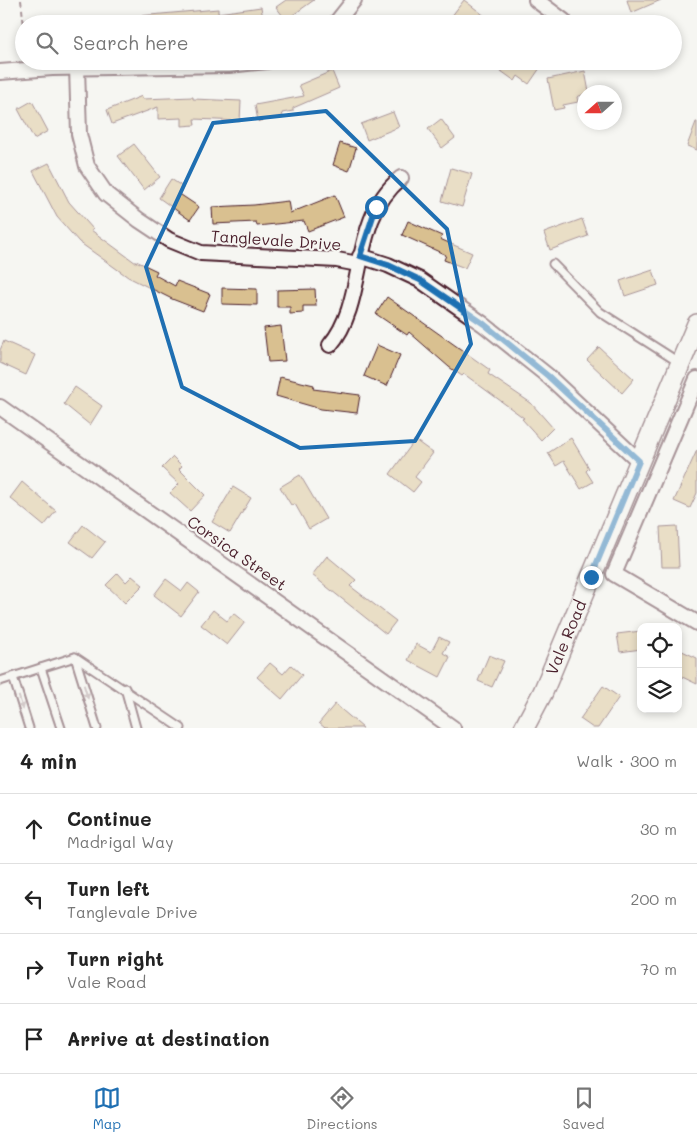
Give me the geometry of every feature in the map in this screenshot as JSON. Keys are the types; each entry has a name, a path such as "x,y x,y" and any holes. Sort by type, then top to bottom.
{"main road":[{"name":"Vale Road","path":"524,728 543,692 697,324"}],"street":[{"path":"342,15 354,0"},
{"path":"536,0 557,15"},
{"path":"0,72 31,70"},
{"name":"Tanglevale Drive","path":"77,70 79,134 87,166 106,194 139,220 169,240 201,253 359,260 388,265 420,280 484,324 548,376 639,461"},
{"path":"330,345 346,321 359,260 376,207 390,187 401,178"},
{"path":"614,574 697,379"},
{"name":"Corsica Street","path":"0,407 453,728"},
{"path":"600,556 614,574 697,622"},
{"path":"592,575 614,574"}],"lane":[{"path":"553,264 600,312 680,364"},
{"path":"75,657 97,728"},
{"path":"0,681 75,657 125,688 180,728"},
{"path":"41,668 61,728"},
{"path":"12,677 29,728"},
{"path":"125,688 136,728"}],"path":[{"path":"21,0 23,15"}],"highlighted area":[{"path":"326,111 447,229 471,344 415,441 300,448 182,387 146,267 213,123"}],"building":[{"path":"286,0 314,0 293,15 282,15 276,7"},
{"path":"464,0 483,15 453,15"},
{"path":"627,0 661,0 631,13"},
{"path":"261,7 262,15 150,15 218,9 218,13"},
{"path":"500,70 539,70 529,84 518,76 515,81"},
{"path":"332,71 339,88 293,108 293,111 282,113 283,116 258,121 255,105 304,96 299,85"},
{"path":"585,71 588,85 577,85 577,102 563,105 564,108 554,110 548,79"},
{"path":"142,96 143,99 193,97 193,99 241,101 240,121 194,119 195,125 182,126 182,118 158,119 158,107 112,124 107,110"},
{"path":"32,101 48,131 34,139 18,109"},
{"path":"393,112 399,127 367,140 361,124"},
{"path":"441,119 455,138 442,148 428,129"},
{"path":"697,122 697,150 687,146"},
{"path":"340,143 356,148 349,171 333,165"},
{"path":"134,144 160,177 144,190 118,156"},
{"path":"49,163 69,202 93,229 91,230 136,263 136,261 157,271 155,275 175,286 177,281 210,294 203,311 172,299 128,277 79,242 57,217 33,171"},
{"path":"451,168 472,174 462,207 442,201"},
{"path":"171,179 183,187 178,193 199,207 190,220 159,198"},
{"path":"335,195 344,217 308,231 304,221 257,226 256,222 213,224 212,207 288,201 290,213"},
{"path":"582,219 588,236 550,250 544,233"},
{"path":"408,221 442,236 440,239 472,253 465,268 444,260 446,255 402,235"},
{"path":"653,270 658,285 625,296 620,281"},
{"path":"222,288 257,289 257,305 222,304"},
{"path":"315,289 316,306 303,306 303,313 290,314 290,307 277,307 277,290"},
{"path":"387,297 490,370 488,374 531,403 553,428 541,440 522,419 524,418 464,374 462,376 449,367 409,332 407,335 376,314"},
{"path":"281,326 285,361 268,362 264,328"},
{"path":"4,341 35,355 26,375 0,363 0,350"},
{"path":"377,345 400,355 387,386 364,376"},
{"path":"599,347 634,379 622,393 587,360"},
{"path":"280,377 314,385 313,389 360,395 357,413 321,409 276,396"},
{"path":"75,387 102,406 90,425 64,404"},
{"path":"571,438 589,468 586,471 593,482 581,489 564,461 556,466 548,453"},
{"path":"415,440 433,453 415,477 421,482 413,492 390,474"},
{"path":"697,450 697,493 690,508 674,501"},
{"path":"173,457 182,466 179,469 205,495 190,511 170,493 179,484 162,468"},
{"path":"300,475 326,519 309,529 295,504 291,505 280,487"},
{"path":"22,482 56,511 44,526 10,498"},
{"path":"233,487 251,498 230,533 212,522"},
{"path":"83,525 105,542 92,558 70,542"},
{"path":"677,526 679,567 662,567 660,527"},
{"path":"327,556 356,580 350,586 396,621 386,634 312,575"},
{"path":"118,573 126,582 132,576 143,585 125,603 106,585"},
{"path":"166,579 182,591 188,583 199,592 181,616 154,595"},
{"path":"213,610 227,621 234,613 245,622 227,645 201,625"},
{"path":"637,632 637,650 620,652 617,634"},
{"path":"439,637 449,642 443,653 450,657 440,677 408,660 416,644 431,652"},
{"path":"682,651 697,658 697,684 682,677"},
{"path":"489,655 504,661 492,687 478,681"},
{"path":"270,663 283,674 291,665 302,675 282,699 257,677"},
{"path":"603,686 619,697 598,728 593,728 580,719"},
{"path":"335,704 363,728 325,728 319,723"}],"route":[{"path":"376,207 360,256 400,269 420,280 484,324 548,376 639,461 591,577"}]}
